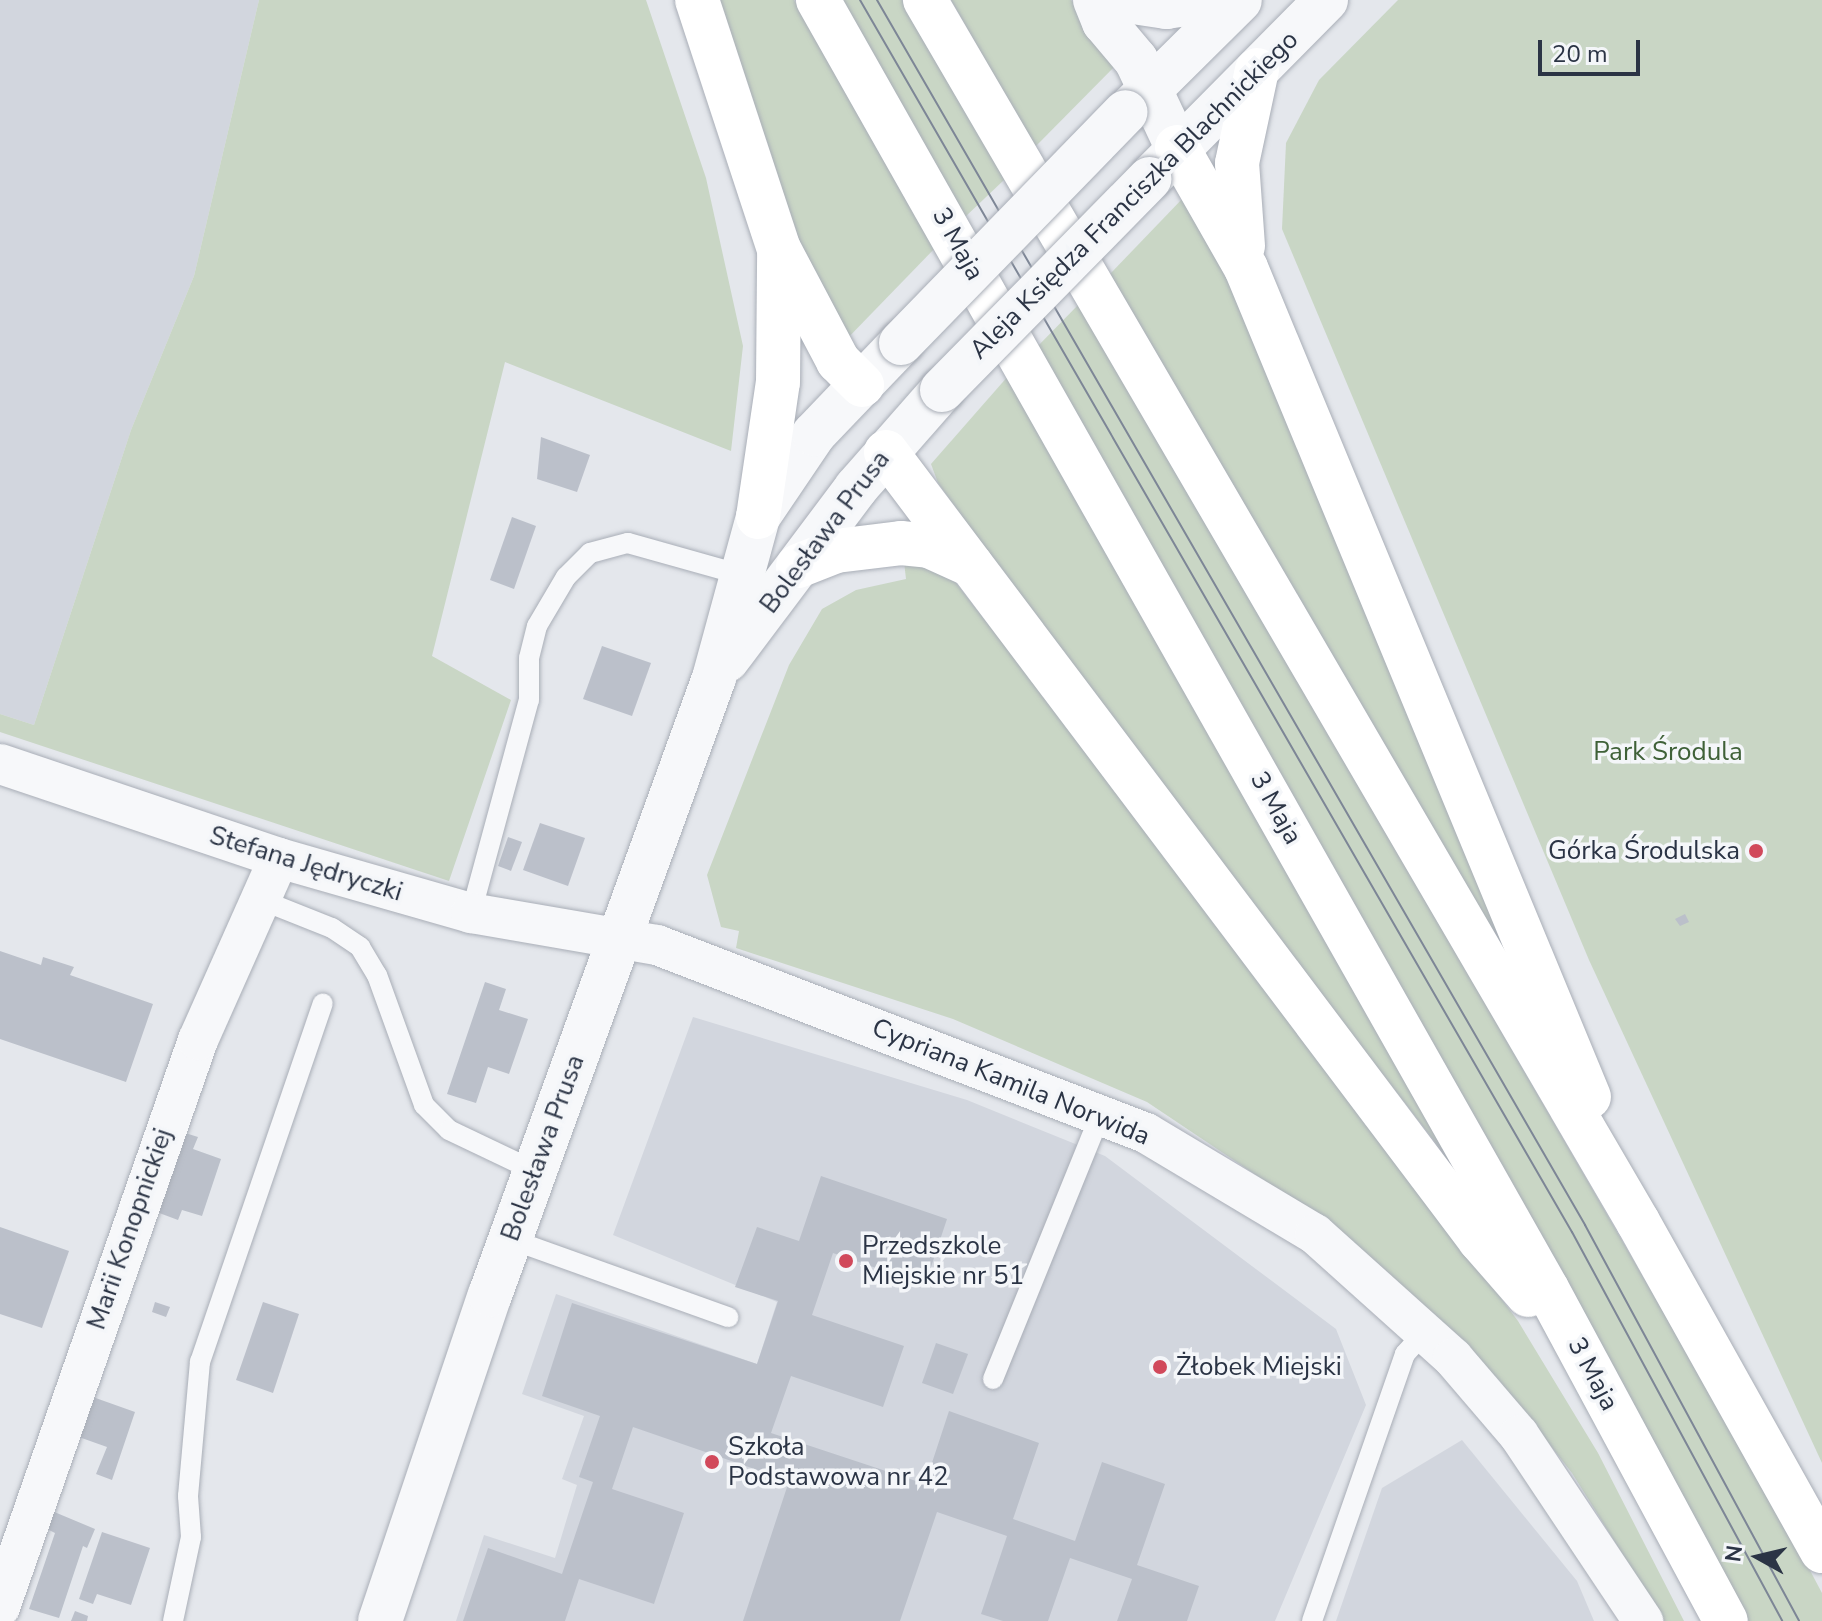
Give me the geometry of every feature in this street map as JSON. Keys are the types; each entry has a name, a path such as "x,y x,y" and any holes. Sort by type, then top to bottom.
{"main road":[{"path":"697,0 779,249 838,361 862,385"},
{"name":"3 Maja","path":"818,0 1587,1363 1726,1621"},
{"path":"925,0 1638,1222 1822,1551"},
{"path":"1246,268 1237,163 1257,70"},
{"path":"1177,147 1246,268 1540,969 1638,1222"},
{"path":"758,517 778,382 779,249"},
{"path":"886,452 1480,1240 1587,1363"},
{"path":"798,566 836,551 901,543 929,546 971,565"}],"street":[{"path":"1095,0 1139,101 1177,147"},
{"path":"1120,0 1166,7 1213,0"},
{"path":"1139,101 1240,0"},
{"name":"Aleja Księdza Franciszka Blachnickiego","path":"942,390 1177,147 1326,0"},
{"name":"Bolesława Prusa","path":"380,1621 510,1239 714,678 758,517 814,434 1139,101"},
{"path":"862,385 886,452"},
{"name":"Bolesława Prusa","path":"714,678 886,452 942,390"},
{"name":"Stefana Jędryczki","path":"0,764 279,858 471,913 619,937"},
{"name":"Marii Konopnickiej","path":"0,1607 187,1069 239,947 264,901 279,858"},
{"name":"Cypriana Kamila Norwida","path":"619,937 717,966 1146,1133 1315,1234 1425,1332 1519,1435 1643,1621"}],"lane":[{"path":"471,913 529,700 529,658 537,626 566,577 590,553 628,543 742,575"},
{"path":"264,901 332,928 360,947 377,975 424,1105 449,1130 535,1171"},
{"path":"173,1621 191,1537 188,1496 200,1362 323,1003"},
{"path":"993,1379 1100,1115"},
{"path":"510,1239 728,1317"},
{"path":"1312,1621 1405,1354 1425,1332"}],"shaded area":[{"path":"0,0 259,0 194,276 131,430 34,725 0,714"},
{"path":"693,1017 967,1100 1105,1156 1336,1329 1366,1405 1275,1621 456,1621 484,1535 555,1558 577,1485 562,1479 584,1416 522,1394 556,1294 757,1364 777,1302 613,1235"},
{"path":"1462,1440 1577,1581 1594,1621 1336,1621 1382,1488"}],"green space":[{"path":"259,0 646,0 706,178 743,346 731,451 505,362 432,656 511,700 449,881 0,732 0,714 34,725 131,430 194,276"},
{"path":"715,0 794,0 937,246 842,344 827,323"},
{"path":"835,0 902,0 1005,179 964,218"},
{"path":"951,0 1071,0 1122,59 1035,147"},
{"name":"Park Środula","path":"1398,0 1822,0 1822,1463 1589,960 1282,229 1286,143 1319,80"},
{"path":"1197,196 1522,983 1110,274 1184,197"},
{"path":"1080,303 1779,1512 1822,1593 1822,1621 1749,1621 1034,350"},
{"path":"1009,375 1452,1164 1099,707 938,483 931,464"},
{"path":"903,553 949,574 1191,884 1518,1321 1598,1453 1684,1621 1664,1621 1572,1473 1498,1379 1329,1224 1147,1102 953,1019 736,948 739,931 721,927 707,875 789,665 822,609 856,590 906,579"}],"building":[{"path":"541,437 590,455 577,492 537,479"},
{"path":"512,517 536,526 514,589 490,580"},
{"path":"602,646 651,663 632,716 583,699"},
{"path":"540,823 585,838 568,886 523,870"},
{"path":"508,837 522,842 511,871 498,866"},
{"path":"1685,914 1689,922 1680,926 1675,919"},
{"path":"0,951 41,965 43,957 74,967 70,975 153,1004 126,1082 0,1039"},
{"path":"485,982 506,989 499,1010 528,1019 509,1074 488,1067 476,1103 447,1094"},
{"path":"182,1132 198,1137 193,1149 221,1159 202,1216 182,1210 178,1220 154,1211"},
{"path":"821,1176 947,1219 925,1285 833,1253 812,1315 904,1346 883,1407 791,1376 771,1433 925,1484 949,1411 1039,1443 1013,1519 1075,1541 1102,1462 1165,1484 1137,1565 1199,1586 1187,1621 1117,1621 1132,1579 1070,1558 1048,1621 1003,1621 981,1614 1007,1536 937,1512 900,1621 743,1621 789,1481 633,1427 612,1489 684,1513 654,1604 579,1579 565,1621 463,1621 488,1548 562,1574 593,1482 579,1477 600,1416 542,1396 572,1303 757,1364 778,1301 735,1287 757,1227 799,1241"},
{"path":"0,1227 69,1251 42,1328 0,1314"},
{"path":"155,1302 170,1307 166,1317 152,1312"},
{"path":"263,1302 299,1314 273,1393 236,1380"},
{"path":"936,1343 968,1354 953,1394 922,1383"},
{"path":"90,1396 135,1412 112,1480 96,1474 107,1447 76,1436"},
{"path":"52,1511 95,1529 87,1548 83,1546 59,1618 29,1609 55,1533 45,1528"},
{"path":"102,1532 150,1548 131,1605 97,1594 93,1604 79,1599"},
{"path":"75,1611 88,1616 87,1621 71,1621"}],"tram line":[{"path":"860,0 1572,1232 1782,1621"},
{"path":"877,0 1585,1225 1799,1621"}],"place":[{"name":"Górka Środulska","path":"1756,851"},
{"name":"Przedszkole Miejskie nr 51","path":"846,1261"},
{"name":"Żłobek Miejski","path":"1160,1367"},
{"name":"Szkoła Podstawowa nr 42","path":"712,1462"}]}
